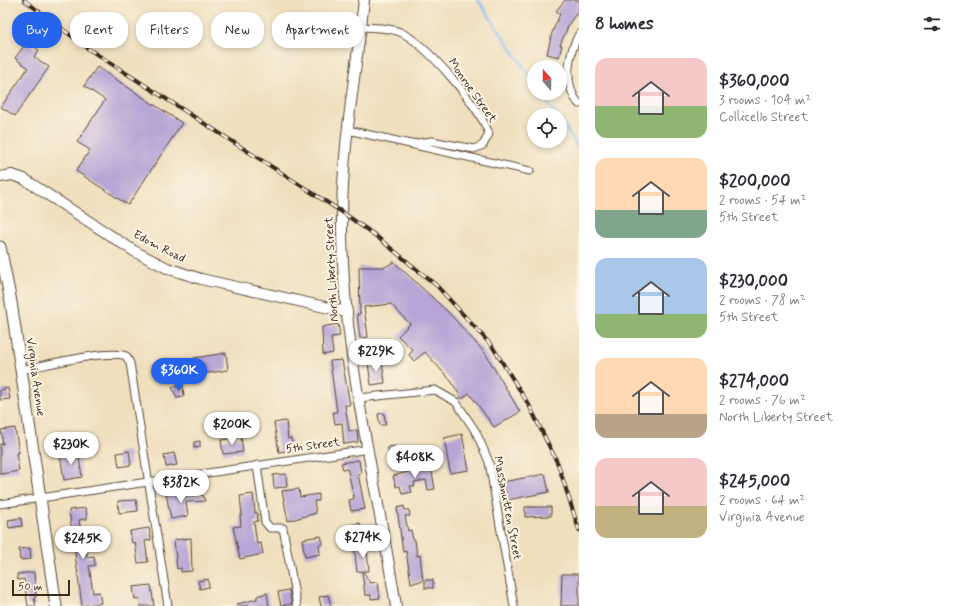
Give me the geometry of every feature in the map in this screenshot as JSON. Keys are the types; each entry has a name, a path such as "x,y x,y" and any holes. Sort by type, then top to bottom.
{"main road":[{"name":"Virginia Avenue","path":"0,247 8,287 56,606"}],"street":[{"name":"North Liberty Street","path":"363,12 364,0"},
{"name":"Monroe Street","path":"363,27 396,31 424,48 441,65 463,93 485,124 489,134 485,143 474,149 432,141 410,144"},
{"path":"579,34 574,43 570,62 570,84 575,100 579,104"},
{"name":"North Liberty Street","path":"358,48 343,167 342,220 347,312 359,398 396,606"},
{"name":"Monroe Street","path":"348,130 530,172"},
{"name":"Edom Road","path":"0,177 13,175 24,178 134,251 167,268 201,279 347,312"},
{"path":"20,370 117,353 126,356 130,363 168,606"},
{"name":"Massanutten Street","path":"359,398 435,390 456,402 476,432 489,462 514,606"},
{"name":"5th Street","path":"0,504 369,449"},
{"path":"257,465 265,522 270,528 283,528 297,606"}],"building":[{"path":"565,0 579,0 579,10 570,22 560,45 562,45 559,57 547,54 552,33 560,14 556,11"},
{"path":"22,48 36,48 39,50 34,57 49,67 15,116 1,107 28,68 15,58"},
{"path":"97,67 182,123 128,205 76,171 90,150 77,142 105,100 84,86"},
{"path":"394,262 448,312 485,353 520,412 494,427 469,393 462,399 451,381 425,352 414,361 409,355 413,350 398,336 410,324 391,304 364,307 368,337 360,338 357,314 360,314 359,267 385,267"},
{"path":"338,324 340,336 331,337 333,353 323,355 322,327"},
{"path":"226,353 228,370 196,375 194,358"},
{"path":"342,360 350,405 345,405 349,431 357,430 358,442 344,444 342,423 335,424 333,412 337,412 330,361"},
{"path":"382,361 385,383 371,385 368,363"},
{"path":"183,386 184,397 177,398 172,387"},
{"path":"8,388 10,399 0,400 0,390"},
{"path":"384,413 386,425 380,425 378,414"},
{"path":"286,421 288,439 291,438 293,450 279,452 274,423"},
{"path":"15,428 19,453 16,453 19,471 0,474 0,444 3,444 1,430"},
{"path":"462,434 469,470 450,473 444,438"},
{"path":"241,437 243,452 223,454 221,440"},
{"path":"200,441 200,447 194,448 194,442"},
{"path":"395,446 396,458 389,458 388,447"},
{"path":"78,451 82,477 64,480 60,454"},
{"path":"129,451 131,465 119,467 117,453"},
{"path":"174,453 177,465 166,467 164,455"},
{"path":"359,460 361,473 358,474 365,509 351,511 349,500 354,499 349,475 347,469 343,469 341,463"},
{"path":"431,466 435,489 428,490 426,480 414,482 415,486 410,486 412,492 402,494 400,486 396,487 393,476"},
{"path":"286,474 287,487 274,488 273,475"},
{"path":"545,474 549,492 507,500 503,482"},
{"path":"299,489 300,497 319,494 319,501 314,501 316,513 288,521 282,491"},
{"path":"184,492 185,495 203,495 205,501 186,502 188,516 171,519 166,494"},
{"path":"253,494 255,513 257,512 258,521 254,522 257,544 261,543 263,554 240,559 233,527 241,526 240,515 242,515 240,496"},
{"path":"136,500 138,511 119,513 118,501"},
{"path":"404,506 405,510 409,510 410,516 405,516 408,531 411,530 413,540 415,540 417,556 420,555 423,581 411,583 406,551 403,552 397,508"},
{"path":"525,507 551,507 551,516 525,517"},
{"path":"86,508 87,519 79,520 82,541 85,540 87,557 94,556 95,565 89,566 93,593 99,592 101,603 82,606 69,510"},
{"path":"21,518 22,526 9,528 8,520"},
{"path":"360,523 364,541 366,540 370,550 367,550 369,571 363,571 370,583 378,582 380,598 371,599 371,595 365,595 362,571 357,572 353,535 349,536 346,526"},
{"path":"149,528 151,540 145,541 148,562 138,563 135,542 132,543 130,531"},
{"path":"321,536 323,544 319,545 320,554 305,557 302,539"},
{"path":"191,538 192,571 181,572 181,568 177,569 174,540"},
{"path":"30,548 31,559 20,560 19,549"},
{"path":"34,572 36,597 34,598 36,606 28,606 24,579 18,580 17,574"},
{"path":"562,574 579,574 579,606 561,606"},
{"path":"208,579 209,587 200,589 198,581"},
{"path":"425,580 433,580 433,588 425,588"},
{"path":"151,585 154,606 140,606 139,598 135,599 133,587"},
{"path":"289,590 292,604 281,606 278,592"},
{"path":"267,593 269,606 237,606 237,604 257,599 257,596"},
{"path":"328,595 331,606 321,606 319,597"}],"waterway":[{"path":"478,0 527,72"},
{"path":"546,100 551,108"},
{"path":"567,130 579,148"}],"railway":[{"path":"24,0 90,50 342,212 376,236 437,286 492,346 529,405 558,464 579,530"}]}
